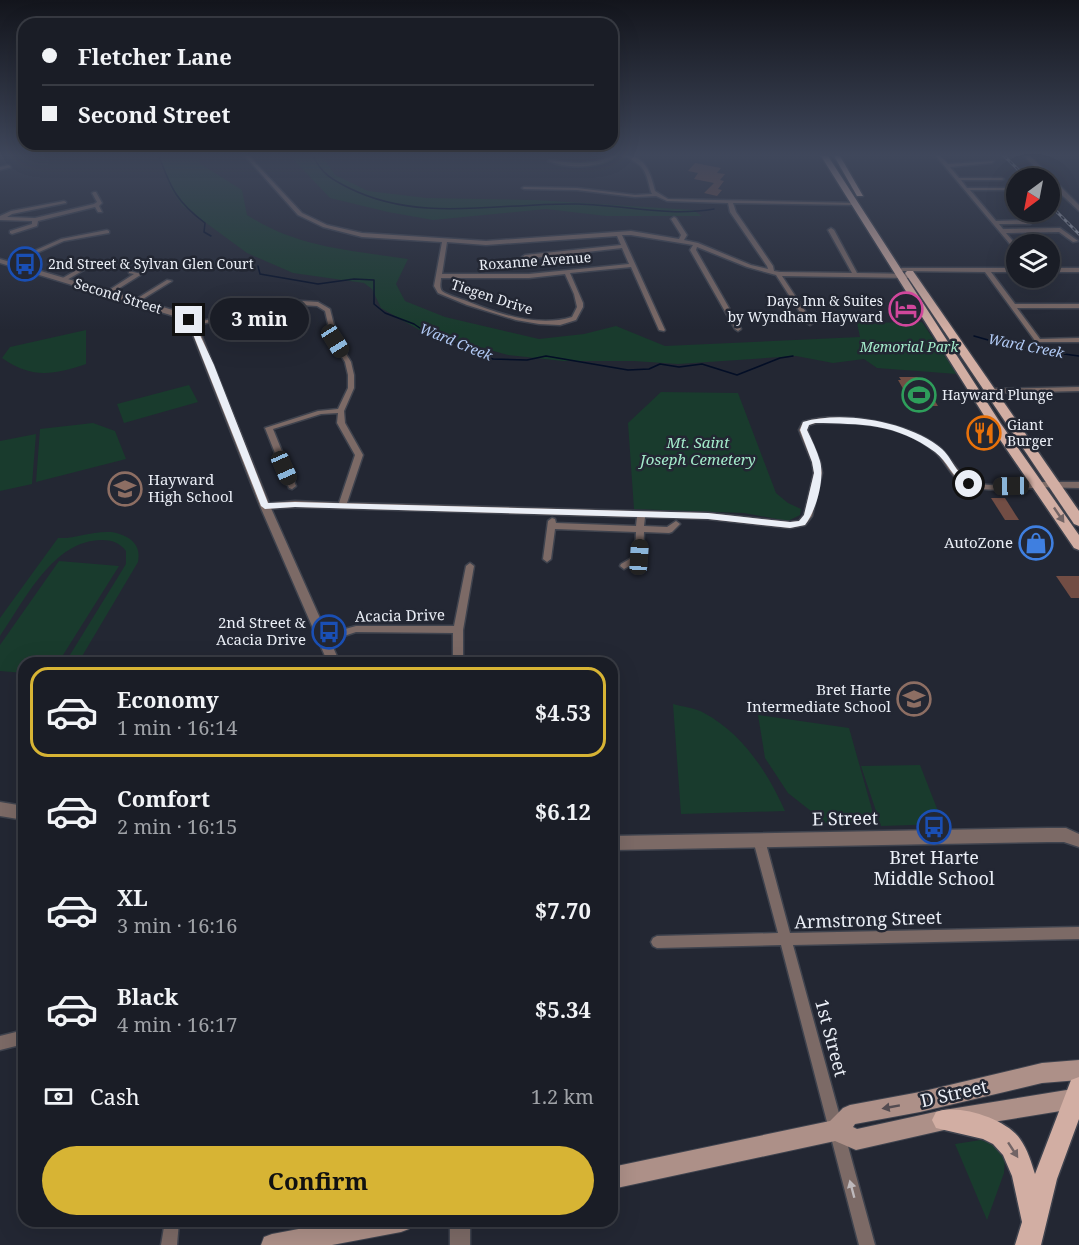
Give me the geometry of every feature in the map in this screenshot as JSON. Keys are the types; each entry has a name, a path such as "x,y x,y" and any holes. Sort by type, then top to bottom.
{"main road":[{"path":"863,214 1079,521"},
{"path":"870,214 903,273 1038,486 1079,544"},
{"name":"D Street","path":"618,1177 836,1130 850,1115 920,1102 1042,1073 1079,1070"},
{"path":"1031,1234 1047,1172 1078,1095"},
{"name":"D Street","path":"836,1130 856,1140 944,1120 1078,1095"},
{"path":"944,1120 975,1123 1007,1140 1024,1171 1031,1234"},
{"path":"272,1245 369,1227"}],"street":[{"path":"0,218 35,220 61,214"},
{"path":"303,214 317,223 362,235 445,241 510,243 618,233 681,240 775,273 856,276 1006,270"},
{"path":"734,214 810,323"},
{"path":"987,214 1006,236"},
{"path":"674,219 684,236 681,240"},
{"path":"12,232 35,225 35,220"},
{"path":"995,223 1030,222"},
{"path":"831,230 856,276"},
{"path":"1002,231 1060,230 1075,241"},
{"path":"10,263 63,240 79,235 107,232"},
{"path":"618,233 662,330"},
{"name":"Tiegen Drive","path":"445,241 437,287 444,294 531,323 549,325 569,320 579,310 567,273"},
{"path":"696,244 693,250 738,329"},
{"path":"525,257 624,246"},
{"name":"Second Street","path":"0,261 180,315 193,324"},
{"path":"63,280 93,263 90,261"},
{"name":"Roxanne Avenue","path":"439,276 499,278 567,273 633,264"},
{"path":"987,270 1038,341 1079,340"},
{"path":"1060,270 1079,270"},
{"path":"108,293 139,274 131,272"},
{"path":"136,301 169,281"},
{"path":"331,657 265,506 193,324 234,315 252,305 268,301 324,306 328,310 335,341 348,362 351,375 351,388 341,411 341,423 358,455 342,506"},
{"path":"1013,306 1079,306"},
{"path":"989,391 1079,389"},
{"path":"292,486 269,428 320,411 341,411"},
{"path":"265,506 642,514 723,517 790,525 802,523 808,516 818,473 804,430 806,424 815,421 876,422 910,433 940,452 958,477 969,484 1079,485"},
{"path":"547,560 552,526 551,513"},
{"path":"624,566 639,557 642,514"},
{"path":"552,526 669,530 676,524"},
{"path":"458,657 458,630 470,566"},
{"name":"Acacia Drive","path":"341,633 356,629 458,630"},
{"path":"0,809 18,812"},
{"name":"E Street","path":"618,843 1066,835 1078,843"},
{"name":"1st Street","path":"759,840 784,941 867,1245"},
{"name":"Armstrong Street","path":"657,942 1079,933"},
{"path":"0,1043 18,1038"},
{"path":"170,1245 172,1227"},
{"path":"460,1227 460,1245"}],"green space":[{"name":"Memorial Park","path":"194,214 247,214 285,235 305,241 345,250 408,259 396,284 405,301 445,317 539,339 584,334 616,326 665,346 860,337 857,323 922,322 957,374 877,368 864,359 833,363 796,356 678,364 634,361 563,361 508,355 421,331 381,308 372,289 364,283 293,273 247,253"},
{"path":"400,214 494,214 433,220"},
{"path":"590,214 699,214 702,216"},
{"path":"86,330 86,364 63,371 43,373 23,369 2,358 10,347"},
{"path":"189,385 198,402 124,423 117,404"},
{"name":"Mt. Saint Joseph Cemetery","path":"661,392 738,393 776,493 788,503 801,509 800,515 788,521 744,513 634,509 628,423"},
{"path":"93,423 115,431 126,459 36,482 40,429"},
{"path":"36,434 32,484 0,491 0,441"},
{"path":"111,532 123,535 136,545 139,555 138,562 82,657 69,657 126,564 126,551 112,541 85,543 69,550 55,561 30,590 0,636 0,618 58,538"},
{"path":"59,561 119,566 62,657 18,657 18,672 0,671 0,645"},
{"path":"673,704 701,711 731,732 762,769 785,811 681,814"},
{"path":"758,715 849,728 876,824 826,823 788,793 765,758"},
{"path":"920,765 943,824 881,826 861,766"},
{"path":"981,1140 995,1144 1005,1159 1004,1173 987,1220 955,1144"}],"building":[{"name":"Hayward Plunge","path":"899,377 917,377 922,380 938,406 913,406 898,380 901,380"},
{"path":"991,498 1005,498 1019,520 1005,520"},
{"path":"1056,576 1079,576 1079,598 1071,598"}],"waterway":[{"name":"Ward Creek","path":"195,214 205,223 204,232 211,236"},
{"name":"Ward Creek","path":"258,266 260,274 318,284 354,279 374,280 374,304 385,313 414,324 427,333 493,359 527,360 546,356 628,370 649,369 660,364 679,367 702,364 737,375 780,358 793,356"},
{"name":"Ward Creek","path":"974,336 1013,347 1079,356"}],"railway":[{"path":"1060,215 1079,234"}],"place":[{"name":"2nd Street & Sylvan Glen Court","path":"25,264"},
{"name":"Days Inn & Suites by Wyndham Hayward","path":"906,309"},
{"name":"Hayward Plunge","path":"919,395"},
{"name":"Giant Burger","path":"984,433"},
{"name":"Hayward High School","path":"125,489"},
{"name":"AutoZone","path":"1036,543"},
{"name":"2nd Street & Acacia Drive","path":"329,632"},
{"name":"Bret Harte Intermediate School","path":"914,699"},
{"name":"Bret Harte Middle School","path":"934,827"}],"route":[{"path":"189,320 193,324 211,365 265,506 295,504 708,516 790,525 802,523 808,516 811,504 818,473 804,430 806,424 815,421 876,422 910,433 940,452 958,477 969,484"}]}
